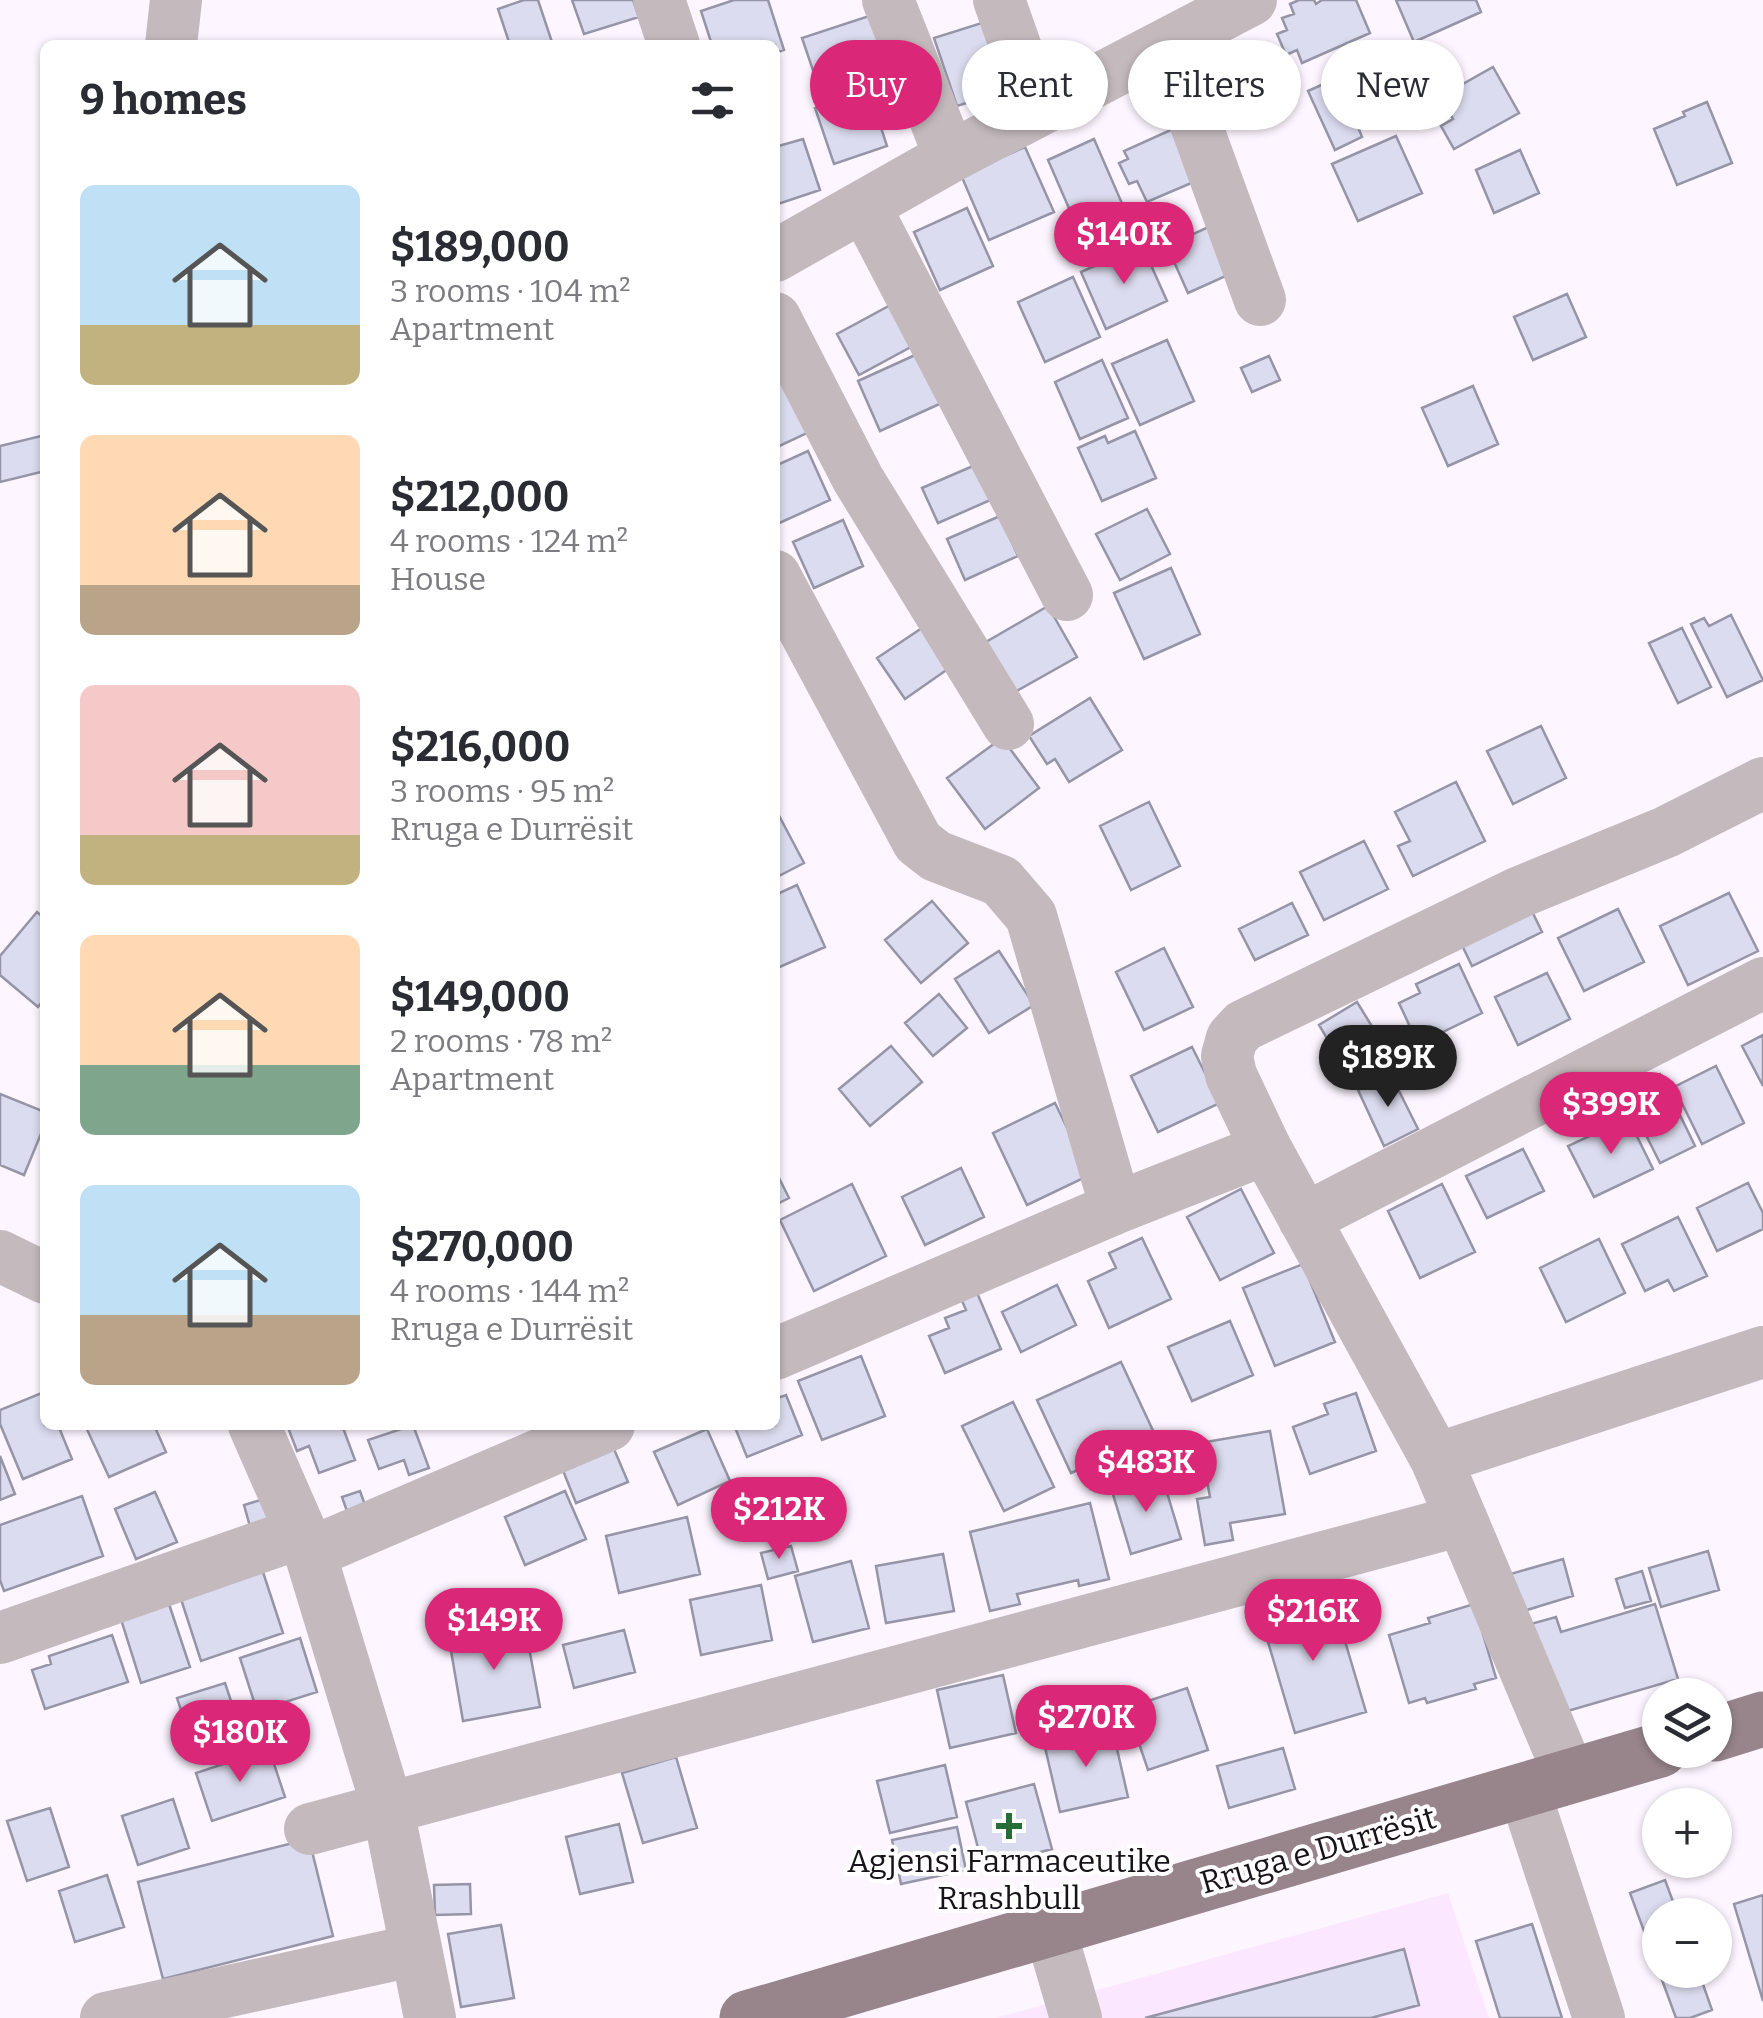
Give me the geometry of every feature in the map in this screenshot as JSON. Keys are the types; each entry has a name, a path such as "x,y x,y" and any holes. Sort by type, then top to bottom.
{"main road":[{"path":"1732,1729 1763,1720"},
{"name":"Rruga e Durrësit","path":"746,2018 1642,1755"}],"street":[{"path":"172,40 176,0"},
{"path":"659,0 672,40"},
{"path":"888,0 950,158"},
{"path":"999,0 1013,40"},
{"path":"1176,40 1251,0"},
{"path":"780,253 1002,130"},
{"path":"1198,130 1260,300"},
{"path":"865,207 1067,595"},
{"path":"780,328 858,479 1008,724"},
{"path":"780,585 918,842 936,856 1001,881 1031,916 1116,1208"},
{"path":"1599,2018 1547,1783 1462,1520 1436,1459 1266,1149 1230,1074 1228,1056 1232,1038 1243,1026 1520,892 1666,832 1763,783"},
{"path":"1304,1219 1763,983"},
{"path":"780,1352 1116,1208 1266,1149"},
{"path":"0,1256 40,1276"},
{"path":"1436,1459 1763,1352"},
{"path":"256,1430 305,1543 388,1810 430,2018"},
{"path":"0,1638 305,1543 596,1430"},
{"path":"310,1829 1462,1520"},
{"path":"1050,1929 1076,2018"},
{"path":"106,2018 416,1950"}],"shaded area":[{"path":"1448,1893 1489,2018 996,2018"}],"building":[{"path":"524,0 538,0 551,40 508,40 498,9"},
{"path":"572,0 633,0 639,17 584,34"},
{"path":"734,0 768,0 784,50 780,51 780,40 710,40 701,11"},
{"path":"1299,0 1314,0 1316,4 1322,0 1356,0 1370,33 1354,40 1321,40 1321,55 1302,63 1301,40 1280,40 1277,34 1287,30 1282,18 1294,14 1290,4"},
{"path":"1396,0 1476,0 1481,12 1413,40"},
{"path":"872,15 880,40 810,40 810,62 802,38"},
{"path":"988,21 994,40 962,40 962,104 957,106 942,62 942,40 934,38"},
{"path":"1493,67 1519,113 1454,149 1443,130 1464,130 1464,83"},
{"path":"1321,85 1321,119 1308,91"},
{"path":"1707,102 1732,163 1677,185 1654,129"},
{"path":"822,130 882,130 887,146 834,164"},
{"path":"1173,130 1196,181 1147,202 1137,181 1129,184 1119,163 1128,159 1124,151"},
{"path":"1326,130 1359,130 1362,137 1335,150"},
{"path":"1396,136 1422,193 1358,221 1332,164"},
{"path":"803,139 820,190 780,203 780,146"},
{"path":"1094,139 1124,208 1078,229 1048,160"},
{"path":"1025,147 1054,212 989,240 961,175"},
{"path":"1520,150 1539,193 1494,213 1476,170"},
{"path":"967,208 993,266 940,290 914,232"},
{"path":"1215,224 1237,271 1188,293 1167,246"},
{"path":"1142,245 1167,301 1106,329 1081,272"},
{"path":"1073,277 1100,337 1045,362 1018,302"},
{"path":"1567,294 1586,337 1533,360 1514,317"},
{"path":"898,301 920,342 859,375 837,334"},
{"path":"1167,340 1194,401 1140,425 1112,364"},
{"path":"924,351 946,401 880,431 858,381"},
{"path":"1269,356 1280,380 1252,392 1241,368"},
{"path":"1102,360 1128,418 1080,439 1055,382"},
{"path":"795,377 818,428 780,446 780,384"},
{"path":"1473,386 1498,444 1448,466 1422,408"},
{"path":"1135,431 1156,478 1102,501 1078,448 1105,436 1108,443"},
{"path":"40,436 40,472 0,482 0,446"},
{"path":"808,451 830,500 780,523 780,464"},
{"path":"980,463 995,498 938,523 922,488"},
{"path":"1147,509 1170,554 1120,580 1096,534"},
{"path":"1000,516 1018,556 965,580 947,539"},
{"path":"843,520 863,566 814,588 793,542"},
{"path":"1171,568 1200,634 1144,659 1114,593"},
{"path":"1048,606 1077,657 1015,692 986,642"},
{"path":"1731,615 1763,680 1727,697 1691,624 1704,618 1709,626"},
{"path":"928,624 955,664 905,699 877,658"},
{"path":"1682,628 1711,687 1678,703 1649,643"},
{"path":"1090,698 1122,750 1069,782 1055,759 1047,764 1029,736"},
{"path":"1541,726 1566,778 1513,804 1487,751"},
{"path":"1002,738 1039,788 985,829 947,778"},
{"path":"1456,782 1485,841 1413,876 1398,846 1410,841 1395,812"},
{"path":"1149,802 1180,866 1131,890 1100,826"},
{"path":"780,817 804,863 780,875"},
{"path":"1364,841 1388,889 1324,920 1300,872"},
{"path":"797,885 825,947 780,967 780,893"},
{"path":"1729,893 1758,951 1688,985 1660,926"},
{"path":"932,901 968,943 921,983 885,940"},
{"path":"1292,903 1308,935 1255,960 1239,929"},
{"path":"1529,905 1542,932 1472,966 1459,939"},
{"path":"1618,909 1644,962 1584,991 1558,938"},
{"path":"37,912 40,915 38,1007 0,975 0,956"},
{"path":"1164,948 1193,1007 1144,1030 1116,972"},
{"path":"999,951 1034,1005 989,1033 955,979"},
{"path":"1459,964 1482,1013 1418,1044 1399,1003 1420,993 1416,984"},
{"path":"1547,973 1570,1019 1518,1045 1495,997"},
{"path":"939,994 967,1028 933,1056 905,1023"},
{"path":"1357,1002 1392,1059 1353,1082 1319,1025"},
{"path":"1763,1035 1763,1086 1742,1046"},
{"path":"891,1046 922,1082 870,1126 839,1089"},
{"path":"1192,1047 1220,1103 1158,1132 1131,1076"},
{"path":"1716,1066 1744,1123 1702,1144 1674,1087"},
{"path":"1660,1074 1695,1146 1660,1163 1624,1091"},
{"path":"1391,1075 1418,1129 1384,1146 1358,1090"},
{"path":"0,1094 40,1110 40,1136 24,1175 0,1165"},
{"path":"1055,1103 1090,1175 1027,1205 993,1133"},
{"path":"1628,1118 1653,1169 1594,1197 1568,1146"},
{"path":"1523,1149 1544,1191 1487,1218 1466,1176"},
{"path":"961,1168 984,1217 925,1245 902,1197"},
{"path":"780,1180 789,1198 780,1202"},
{"path":"1748,1183 1763,1213 1763,1229 1717,1251 1697,1208"},
{"path":"852,1184 886,1256 814,1291 780,1220"},
{"path":"1442,1184 1475,1252 1420,1278 1388,1211"},
{"path":"1241,1189 1274,1253 1220,1280 1187,1217"},
{"path":"1678,1217 1707,1276 1674,1291 1668,1280 1645,1291 1622,1244"},
{"path":"1142,1238 1171,1299 1109,1328 1088,1281 1116,1268 1109,1253"},
{"path":"1599,1239 1625,1293 1566,1322 1540,1268"},
{"path":"1303,1264 1335,1342 1275,1366 1243,1288"},
{"path":"1057,1285 1076,1325 1021,1352 1002,1312"},
{"path":"975,1288 1001,1349 945,1373 929,1336 949,1328 945,1318 966,1310 959,1294"},
{"path":"1230,1321 1253,1375 1192,1401 1168,1347"},
{"path":"861,1356 885,1416 822,1440 798,1381"},
{"path":"1121,1362 1155,1435 1071,1473 1037,1400"},
{"path":"1356,1393 1376,1451 1310,1474 1293,1427 1328,1414 1324,1404"},
{"path":"40,1394 40,1430 60,1430 72,1459 23,1479 0,1424 0,1410"},
{"path":"786,1395 802,1435 747,1457 736,1430 780,1430 780,1397"},
{"path":"1013,1402 1054,1487 1004,1511 962,1426"},
{"path":"87,1430 156,1430 166,1452 109,1477"},
{"path":"289,1430 344,1430 355,1460 319,1473 309,1446 297,1451"},
{"path":"398,1430 415,1430 429,1468 409,1475 404,1460 379,1469 368,1440"},
{"path":"707,1430 730,1481 678,1505 654,1452"},
{"path":"1270,1431 1285,1514 1230,1523 1233,1540 1205,1545 1197,1499 1210,1497 1200,1443"},
{"path":"611,1442 628,1482 576,1503 560,1463"},
{"path":"0,1456 15,1494 0,1500"},
{"path":"1162,1476 1181,1539 1131,1554 1112,1491"},
{"path":"360,1491 372,1525 354,1531 342,1497"},
{"path":"565,1491 586,1539 525,1565 505,1517"},
{"path":"155,1492 177,1542 136,1559 115,1509"},
{"path":"82,1496 103,1556 4,1591 0,1580 0,1525"},
{"path":"267,1498 274,1524 251,1530 244,1505"},
{"path":"1090,1503 1109,1579 1079,1586 1078,1580 1017,1594 1020,1604 990,1611 970,1532"},
{"path":"687,1517 700,1574 619,1593 606,1536"},
{"path":"791,1546 798,1571 768,1579 761,1553"},
{"path":"1708,1551 1719,1590 1661,1607 1649,1568"},
{"path":"943,1554 954,1611 886,1623 876,1566"},
{"path":"1563,1559 1573,1596 1517,1613 1507,1575"},
{"path":"851,1561 869,1628 813,1642 795,1576"},
{"path":"262,1569 283,1633 201,1661 180,1596"},
{"path":"1642,1571 1651,1601 1625,1608 1616,1579"},
{"path":"761,1585 772,1640 701,1655 690,1600"},
{"path":"1331,1594 1366,1712 1295,1733 1260,1615"},
{"path":"168,1601 190,1667 141,1683 120,1616"},
{"path":"1474,1604 1496,1678 1474,1684 1476,1689 1427,1703 1425,1698 1409,1703 1389,1635"},
{"path":"1655,1604 1678,1678 1642,1678 1642,1689 1554,1715 1527,1625 1556,1617 1561,1632"},
{"path":"525,1626 540,1707 463,1721 449,1639"},
{"path":"624,1630 635,1672 574,1688 563,1645"},
{"path":"112,1635 128,1682 45,1709 32,1670 51,1664 49,1656"},
{"path":"300,1638 317,1692 257,1711 240,1658"},
{"path":"1003,1675 1016,1733 950,1748 937,1690"},
{"path":"225,1683 244,1740 196,1755 177,1698"},
{"path":"1187,1688 1208,1750 1148,1770 1127,1708"},
{"path":"1112,1727 1128,1797 1060,1812 1044,1743"},
{"path":"1283,1748 1295,1789 1229,1808 1217,1766"},
{"path":"269,1749 285,1797 212,1821 196,1773"},
{"path":"676,1757 697,1828 643,1843 622,1773"},
{"path":"945,1765 957,1817 890,1833 877,1781"},
{"name":"Agjensi Farmaceutike Rrashbull","path":"1034,1784 1052,1849 983,1867 966,1802"},
{"path":"173,1799 189,1848 138,1865 122,1816"},
{"path":"50,1808 69,1867 27,1881 7,1821"},
{"path":"619,1824 633,1882 580,1894 566,1837"},
{"path":"957,1827 966,1870 901,1884 892,1840"},
{"path":"309,1839 333,1936 163,1979 138,1882"},
{"path":"107,1875 124,1927 75,1942 59,1891"},
{"path":"1665,1880 1672,1898 1642,1898 1642,1926 1630,1893"},
{"path":"470,1884 471,1914 435,1915 434,1885"},
{"path":"1763,1895 1763,2001 1734,1904"},
{"path":"1532,1924 1562,2018 1500,2018 1476,1941"},
{"path":"501,1925 514,1998 461,2007 448,1934"},
{"path":"1404,1949 1419,2005 1371,2018 1145,2018"},
{"path":"1665,1988 1704,1988 1712,2010 1690,2018 1676,2018"}],"place":[{"name":"Agjensi Farmaceutike Rrashbull","path":"1009,1826"}]}
